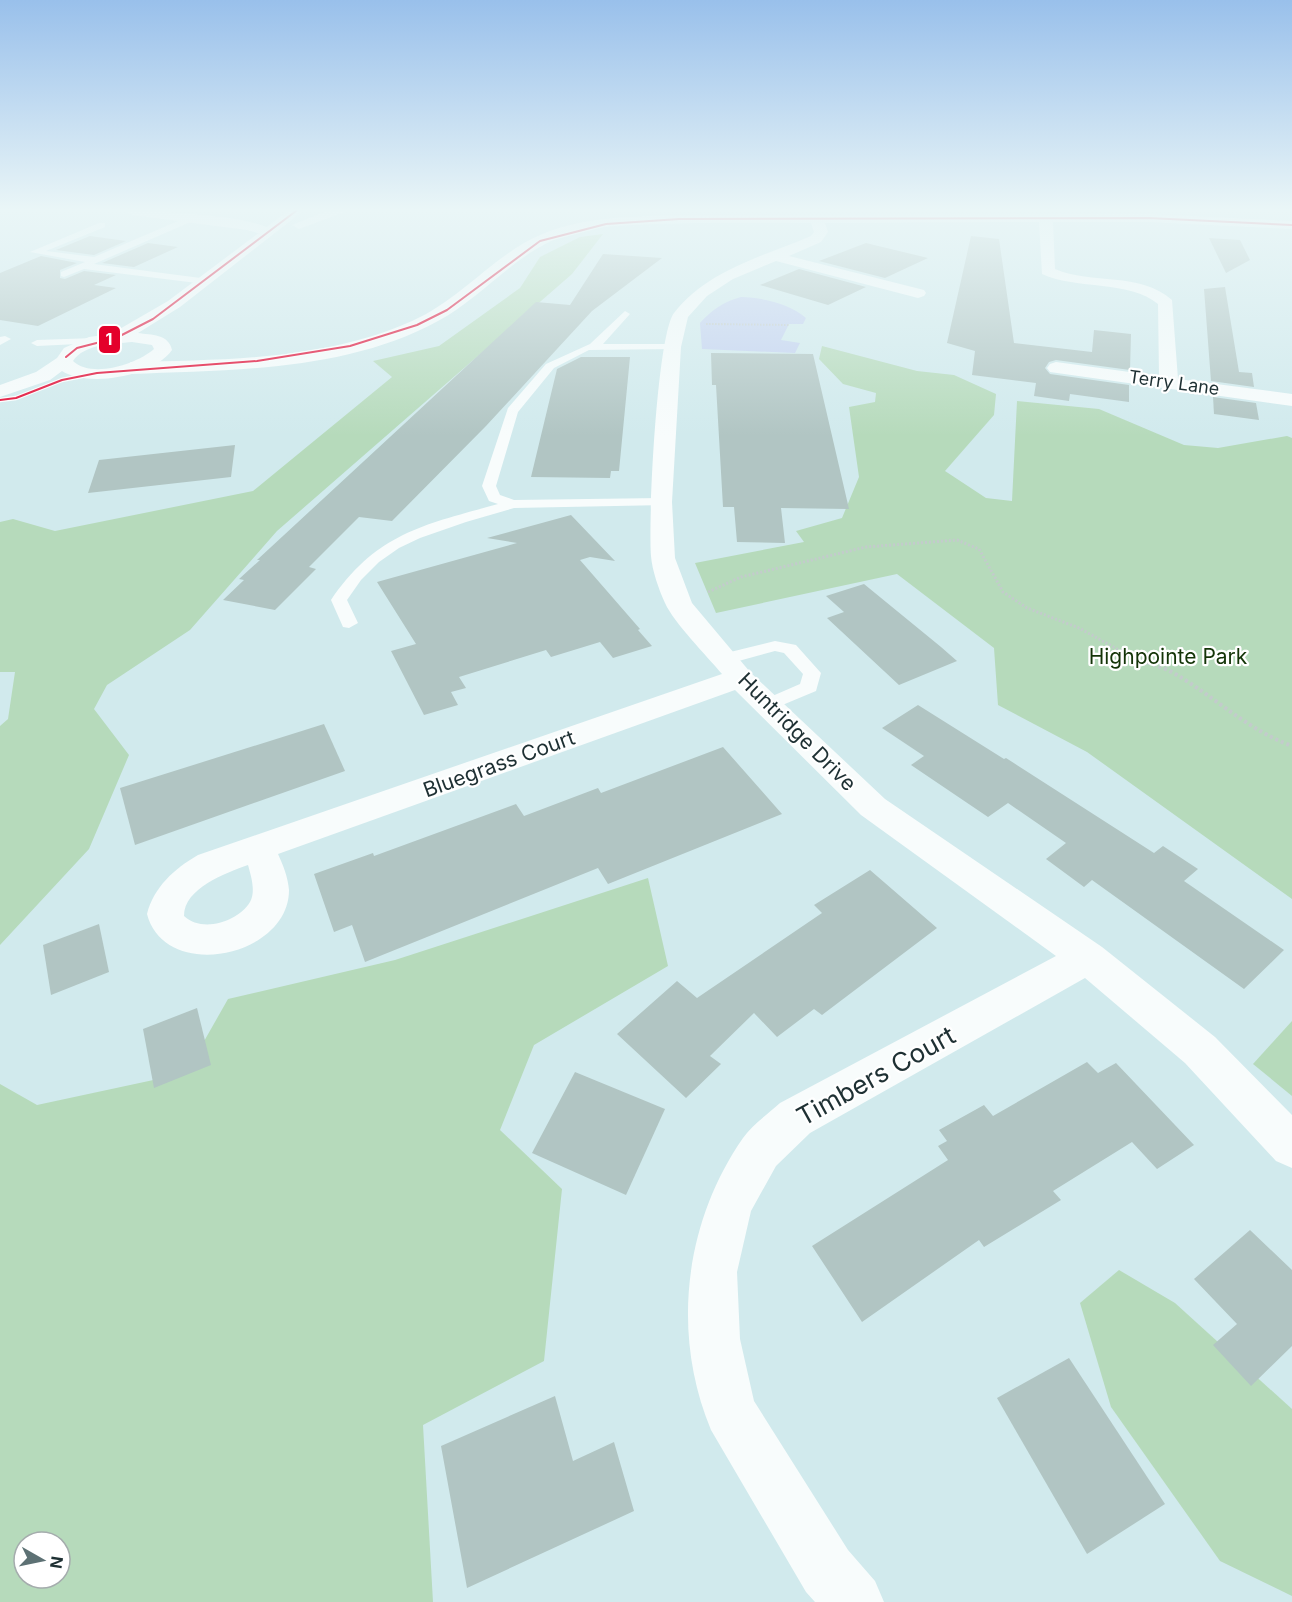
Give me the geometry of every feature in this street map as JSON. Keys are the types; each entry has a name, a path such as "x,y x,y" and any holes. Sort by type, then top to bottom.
{"street":[{"path":"116,338 153,319 198,286"},
{"path":"211,296 221,286"},
{"path":"0,400 16,398 62,380 97,373 131,368 256,361 350,346 417,326 447,310 478,286"},
{"name":"Huntridge Drive","path":"712,286 701,293 680,316 672,347 661,502 663,558 679,605 732,668 873,807 1088,958 1200,1050 1292,1146"},
{"path":"890,286 918,293"},
{"path":"1118,286 1145,290 1162,298 1166,303 1169,382"},
{"path":"0,391 43,376 77,348 95,341 116,338 163,339 188,354 256,361"},
{"path":"131,368 159,355 163,339"},
{"path":"64,359 73,370 97,373"},
{"name":"Terry Lane","path":"1056,368 1292,400"},
{"name":"Bluegrass Court","path":"259,850 732,668"},
{"name":"Timbers Court","path":"854,1602 827,1571 730,1411 714,1339 713,1272 729,1204 760,1151 795,1118 1088,958"}],"lane":[{"path":"594,346 625,314"},
{"path":"64,359 37,344 95,341"},
{"path":"513,504 494,498 489,486 512,411 550,366 594,346 672,347"},
{"path":"349,623 339,600 352,578 379,552 404,537 513,504 661,502"},
{"path":"732,668 775,646 790,649 812,673 809,687 768,705"}],"path":[{"path":"700,324 790,325"},
{"path":"679,605 741,577 811,562 830,555 866,547 957,540 978,549 1003,592 1027,608 1079,628 1128,655 1176,674 1228,712 1273,739 1292,746"}],"green space":[{"path":"521,286 559,286 277,531 190,630 107,685 94,709 129,755 89,849 0,945 0,726 8,719 15,672 0,672 0,522 13,519 55,531 253,491 392,377 373,361 439,346"},
{"name":"Highpointe Park","path":"822,346 917,371 954,375 996,394 994,415 945,471 986,498 1012,501 1017,401 1099,409 1184,445 1218,448 1287,436 1292,438 1292,899 1087,752 998,705 994,648 897,574 716,613 695,563 804,542 796,531 842,518 859,477 849,407 875,402 876,393 843,384 819,359"},
{"path":"648,878 668,966 534,1045 500,1130 562,1189 544,1361 423,1425 433,1602 0,1602 0,1084 37,1105 186,1073 228,999 395,960"},
{"path":"1292,1021 1292,1096 1253,1064"},
{"path":"1119,1270 1175,1303 1292,1409 1292,1596 1220,1561 1111,1407 1080,1303"}],"water":[{"path":"741,297 775,302 806,318 803,324 789,324 781,340 800,343 795,353 702,349 700,323 719,307"}],"building":[{"path":"0,286 100,286 116,288 38,326 0,320"},
{"path":"582,286 625,286 592,311 486,426 392,521 359,517 309,567 316,569 275,610 223,600 244,580 239,579 260,560 257,560 536,302 570,305"},
{"path":"763,286 866,287 828,305"},
{"path":"960,286 1006,286 1014,343 1092,352 1094,330 1131,334 1130,370 1056,360 1049,362 1045,368 1050,374 1129,385 1129,402 1070,394 1069,401 1034,396 1036,383 972,375 975,351 947,343"},
{"path":"1225,287 1239,372 1252,373 1254,387 1211,381 1204,289"},
{"path":"711,353 813,354 849,509 781,508 785,543 737,542 734,507 723,507 716,385 712,385"},
{"path":"581,357 630,357 619,471 611,471 610,478 531,477 557,369"},
{"path":"1213,397 1256,403 1259,420 1214,414"},
{"path":"235,445 231,477 88,493 99,460"},
{"path":"571,515 615,561 590,557 580,560 652,646 613,658 600,642 551,657 546,650 459,677 466,688 451,692 458,705 424,715 391,651 416,644 377,582 517,543 487,538"},
{"path":"864,584 957,661 899,685 827,618 844,612 826,596"},
{"path":"918,705 1004,759 1006,758 1154,853 1163,846 1198,869 1184,881 1284,950 1244,989 1092,880 1084,887 1046,859 1066,843 1008,803 988,817 911,765 924,756 882,728"},
{"path":"324,724 345,771 135,845 120,788"},
{"path":"723,747 782,814 608,884 598,868 365,962 352,925 334,932 314,874 373,853 374,856 516,804 524,816 598,788 601,793"},
{"path":"870,870 937,928 822,1015 814,1009 777,1037 754,1013 710,1056 721,1064 686,1098 617,1034 677,981 697,998 822,913 814,905"},
{"path":"99,924 109,972 51,995 43,945"},
{"path":"197,1008 211,1065 154,1088 143,1029"},
{"path":"1087,1062 1098,1073 1116,1063 1194,1145 1157,1169 1132,1142 1053,1191 1061,1200 984,1247 979,1240 862,1322 812,1246 948,1160 938,1146 947,1141 939,1130 984,1105 993,1116"},
{"path":"575,1072 665,1109 626,1195 532,1153"},
{"path":"1250,1230 1292,1270 1292,1346 1251,1386 1213,1345 1237,1324 1194,1279"},
{"path":"1069,1358 1165,1504 1087,1554 997,1398"},
{"path":"555,1396 573,1461 614,1442 634,1511 467,1588 441,1446"}],"transit line":[{"name":"1","path":"66,357 77,348 116,338 153,319 197,286"},
{"name":"1","path":"0,400 16,398 62,380 97,373 257,361 350,346 417,325 447,310 480,286"}]}
